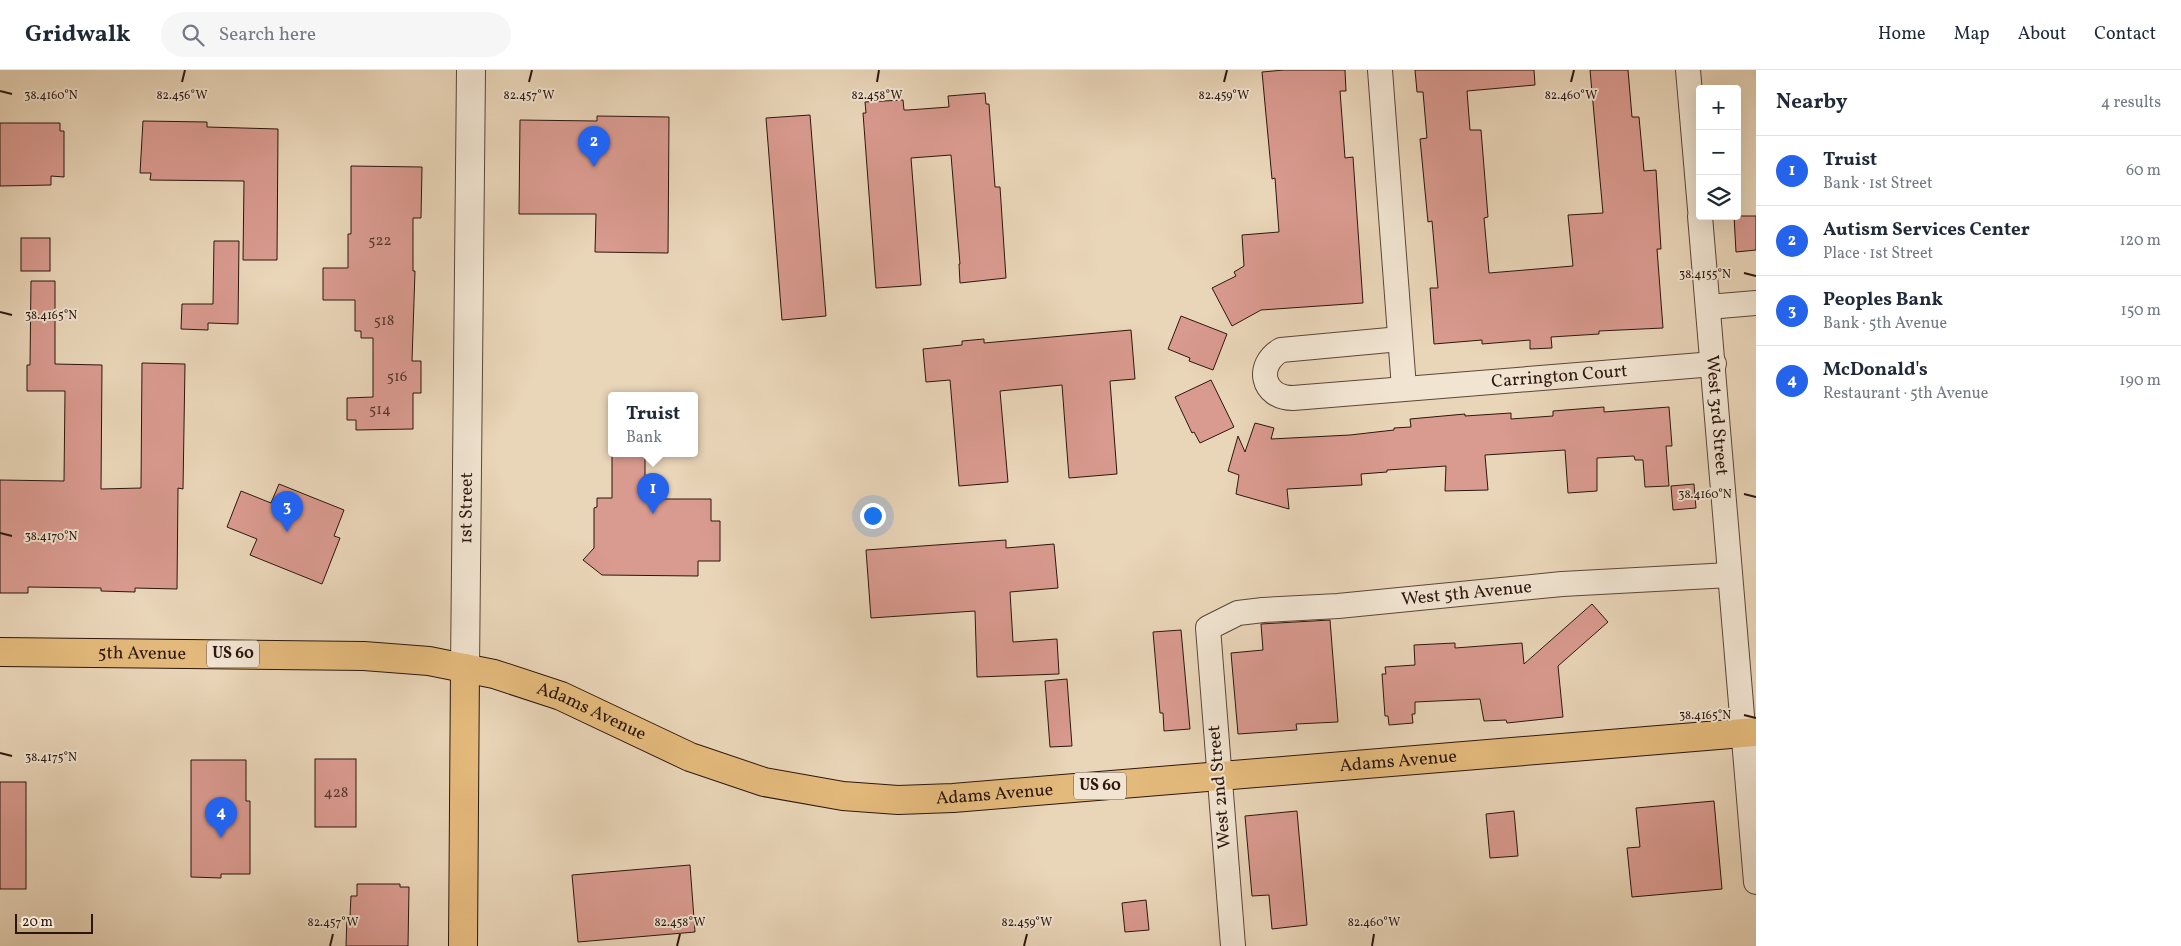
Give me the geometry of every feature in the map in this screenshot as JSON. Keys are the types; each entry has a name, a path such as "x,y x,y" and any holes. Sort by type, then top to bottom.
{"main road":[{"name":"5th Avenue","path":"0,652 364,656 425,661 465,668"},
{"name":"Adams Avenue","path":"465,668 494,674 561,696 690,757 764,782 834,795 898,800 953,798 1750,732"},
{"name":"1st Street","path":"463,946 465,668"}],"street":[{"name":"1st Street","path":"465,668 471,70"},
{"path":"1380,70 1404,388"},
{"path":"1688,70 1697,175"},
{"name":"West 3rd Street","path":"1700,220 1714,364 1730,575 1750,732 1756,882"},
{"path":"1708,307 1756,303"},
{"name":"Carrington Court","path":"1400,339 1281,350 1269,360 1265,376 1271,390 1285,398 1714,364"},
{"name":"West 5th Avenue","path":"1208,628 1238,613 1263,610 1338,606 1562,584 1730,575"},
{"name":"West 2nd Street","path":"1208,628 1234,946"}],"building":[{"path":"1345,70 1346,91 1340,91 1345,158 1353,157 1363,303 1261,310 1232,326 1212,288 1236,276 1234,272 1244,266 1242,235 1279,232 1275,178 1272,179 1262,72"},
{"path":"1415,70 1534,70 1535,85 1467,91 1470,130 1481,130 1488,217 1484,218 1489,273 1573,266 1568,215 1603,213 1590,70 1628,70 1632,117 1639,117 1644,171 1656,170 1661,249 1657,249 1663,328 1599,331 1599,334 1551,337 1552,348 1530,349 1530,340 1482,344 1482,340 1434,344 1430,288 1438,288 1432,221 1428,222 1420,139 1427,138 1423,92 1417,92"},
{"path":"985,93 986,104 989,104 995,187 1000,187 1006,278 960,283 951,155 911,158 921,285 876,288 863,113 866,113 865,102 903,100 904,110 949,107 948,96"},
{"path":"810,115 826,316 782,320 766,118"},
{"path":"597,116 669,117 668,253 595,252 596,214 519,214 520,120 597,121"},
{"path":"143,121 207,122 207,127 278,129 277,260 243,260 244,181 150,180 151,173 140,173"},
{"path":"0,123 60,123 60,131 64,131 64,177 51,176 51,185 0,186"},
{"path":"351,166 422,167 421,218 413,218 413,271 415,271 412,361 421,361 421,393 413,393 413,429 356,430 356,420 347,420 347,398 373,397 373,338 361,338 361,331 355,331 355,300 323,300 323,268 348,268 348,234 351,234"},
{"path":"1741,216 1756,216 1756,250 1736,252 1734,220 1741,220"},
{"path":"21,238 50,238 50,271 21,271"},
{"path":"214,241 239,241 238,324 208,323 208,330 181,329 182,304 213,304"},
{"path":"31,281 55,281 55,364 102,365 101,489 141,488 142,363 185,364 183,489 178,488 177,589 135,588 135,592 101,591 101,588 28,587 28,593 0,593 0,480 64,481 65,391 27,391 27,365 30,365"},
{"path":"1181,316 1227,334 1213,370 1189,361 1190,358 1168,349"},
{"path":"1131,330 1135,379 1110,381 1117,474 1069,478 1062,385 1000,391 1008,482 959,486 950,380 926,382 923,349 962,345 962,341 984,339 984,343"},
{"path":"1211,380 1234,427 1200,443 1194,432 1192,433 1175,397"},
{"path":"1604,407 1604,412 1669,407 1672,446 1666,446 1669,486 1645,487 1643,460 1635,460 1634,456 1597,458 1597,491 1568,493 1565,450 1485,455 1488,490 1445,491 1446,466 1387,470 1387,472 1361,474 1362,485 1287,489 1289,509 1236,494 1239,475 1228,471 1238,436 1245,452 1255,423 1274,428 1271,439 1350,435 1394,430 1394,428 1411,427 1410,419 1465,414 1465,416 1511,413 1511,419 1553,416 1553,411"},
{"path":"612,457 645,457 645,499 711,499 711,521 720,521 720,561 698,561 698,576 602,575 583,560 594,548 594,508 597,507 597,498 612,498"},
{"path":"279,484 344,510 334,536 340,538 322,584 250,555 257,539 227,527 241,491 271,503"},
{"path":"1694,484 1696,508 1673,510 1671,486"},
{"path":"1006,540 1006,548 1054,544 1058,588 1010,592 1013,642 1057,639 1059,674 977,677 975,611 871,618 866,550"},
{"path":"1592,604 1608,622 1558,666 1563,717 1507,723 1506,720 1484,721 1480,699 1415,702 1415,714 1412,714 1413,723 1389,725 1388,716 1385,716 1382,674 1386,674 1385,667 1415,665 1414,645 1455,643 1455,648 1522,643 1524,664"},
{"path":"1330,620 1338,722 1296,724 1297,730 1238,734 1231,653 1263,650 1261,624"},
{"path":"1181,630 1190,729 1164,731 1163,713 1160,713 1153,632"},
{"path":"1067,679 1072,746 1050,747 1045,681"},
{"path":"315,759 356,759 356,827 315,827"},
{"path":"191,760 246,760 246,801 250,801 250,874 221,874 221,878 191,877"},
{"path":"0,782 26,782 26,889 0,889"},
{"path":"1714,801 1722,889 1632,897 1627,848 1640,847 1636,808"},
{"path":"1297,811 1307,925 1272,929 1269,895 1252,896 1245,816"},
{"path":"1514,811 1518,856 1490,858 1486,814"},
{"path":"690,865 695,932 578,942 572,875"},
{"path":"357,884 400,884 400,887 409,887 408,946 346,946 347,916 350,916 351,896 357,896"},
{"path":"1146,900 1149,930 1125,932 1122,903"}],"place":[{"name":"Autism Services Center","path":"594,167"},
{"name":"Truist","path":"653,514"},
{"name":"Peoples Bank","path":"287,532"},
{"name":"McDonald's","path":"221,838"}]}
